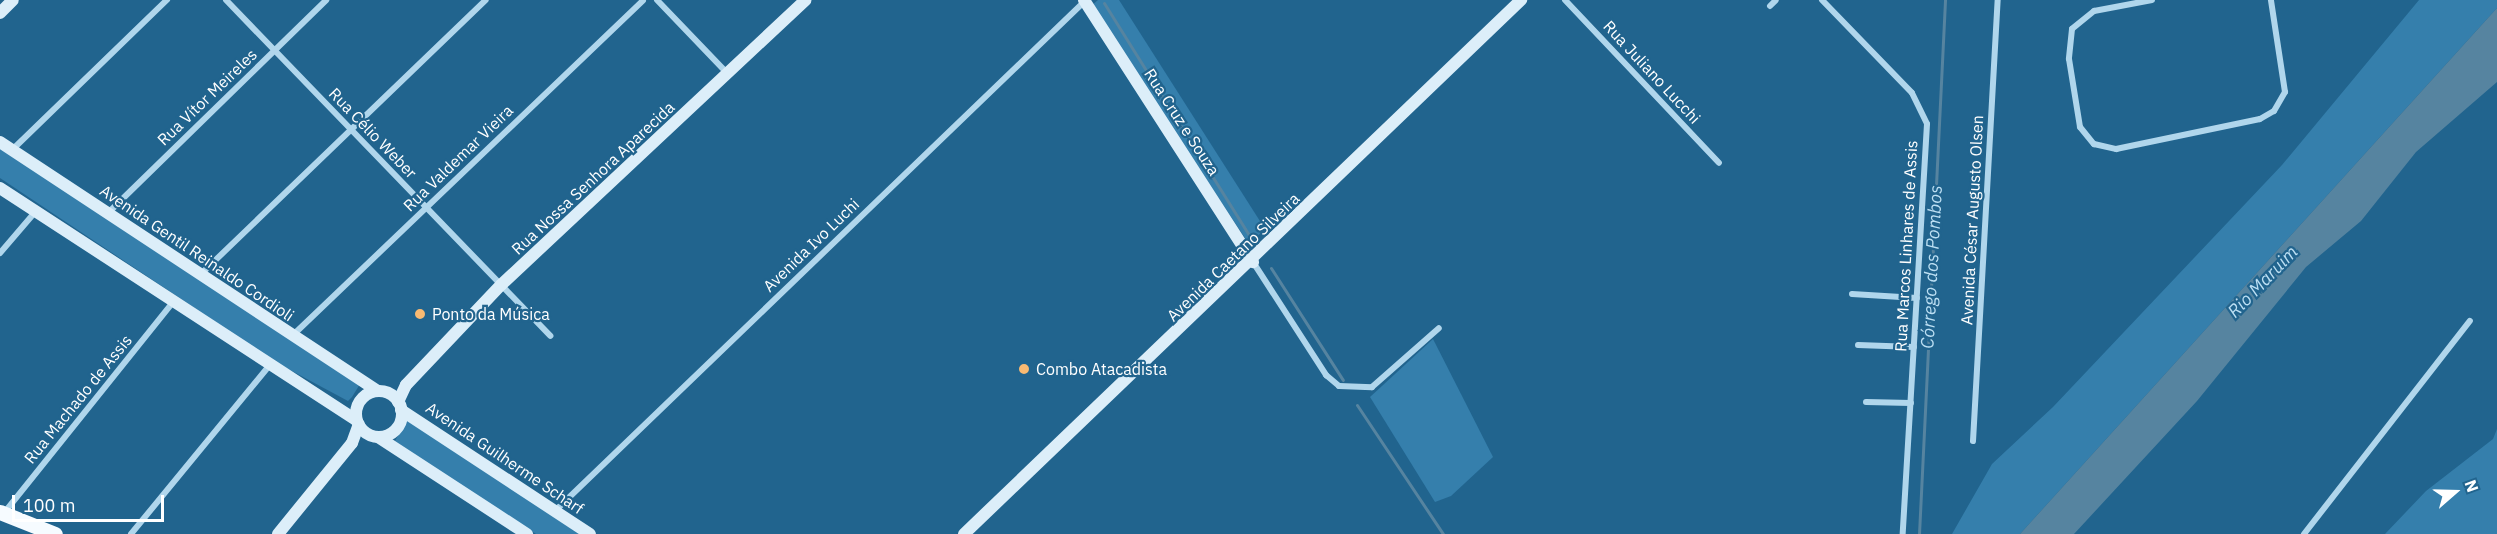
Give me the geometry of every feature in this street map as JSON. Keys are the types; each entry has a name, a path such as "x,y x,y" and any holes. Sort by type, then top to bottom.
{"main road":[{"path":"0,13 13,0"},
{"name":"Rua Nossa Senhora Aparecida","path":"400,406 406,385 501,285 729,75 806,0"},
{"name":"Rua Cruz e Souza","path":"1085,0 1253,262"},
{"name":"Avenida Caetano Silveira","path":"964,534 1253,262 1521,0"},
{"name":"Avenida Gentil Reinaldo Cordioli","path":"0,142 292,336 381,391"},
{"path":"0,188 527,534"},
{"name":"Rua Nossa Senhora Aparecida","path":"381,391 406,385"},
{"path":"278,534 352,443 358,422 360,400 381,391 400,406 396,429 352,443"},
{"name":"Avenida Guilherme Scharf","path":"400,406 590,534"},
{"path":"2,513 55,534"}],"street":[{"path":"12,150 167,0"},
{"name":"Rua Célio Weber","path":"226,0 550,336"},
{"name":"Rua Vítor Meireles","path":"107,213 326,0"},
{"path":"201,275 486,0"},
{"name":"Rua Valdemar Vieira","path":"292,336 643,0"},
{"path":"657,0 729,75"},
{"name":"Avenida Ivo Luchi","path":"556,510 1085,0"},
{"name":"Rua Juliano Lucchi","path":"1565,0 1719,163"},
{"path":"1770,6 1776,0"},
{"name":"Rua Marcos Linhares de Assis","path":"1822,0 1912,93 1925,116 1903,534"},
{"name":"Avenida César Augusto Olsen","path":"1973,441 1998,0"},
{"path":"2152,0 2094,11 2072,29 2068,59 2080,128 2094,144 2116,149 2260,119 2274,111 2284,92 2271,0"},
{"path":"0,254 36,211"},
{"path":"1253,262 1326,375 1340,386 1372,387 1439,328"},
{"path":"1852,294 1917,298"},
{"name":"Rua Machado de Assis","path":"2,513 173,302"},
{"path":"2304,534 2470,321"},
{"path":"1858,345 1914,347"},
{"path":"131,534 270,365"},
{"path":"1866,402 1911,403"}],"shaded area":[{"path":"1098,0 1119,0 1265,229 1249,244 1091,6"},
{"path":"2419,0 2497,0 2497,8 2020,534 1952,534 1992,464 2053,407 2282,165"},
{"path":"0,148 360,384 352,397 348,401 277,363 0,178"},
{"path":"1433,339 1493,457 1451,496 1435,502 1370,397"},
{"path":"407,419 580,534 536,534 447,476 395,441"},
{"path":"2497,429 2497,534 2385,534 2426,491 2493,439"}],"water":[{"name":"Rio Maruim","path":"2497,8 2497,82 2416,152 2361,221 2306,267 2197,401 2074,534 2020,534"}],"waterway":[{"name":"Córrego dos Pombos","path":"1919,534 1945,0"},
{"path":"1104,3 1254,243"},
{"path":"1271,268 1343,380"},
{"path":"1357,405 1443,534"}],"place":[{"name":"Ponto da Música","path":"420,314"},
{"name":"Combo Atacadista","path":"1024,369"}]}
